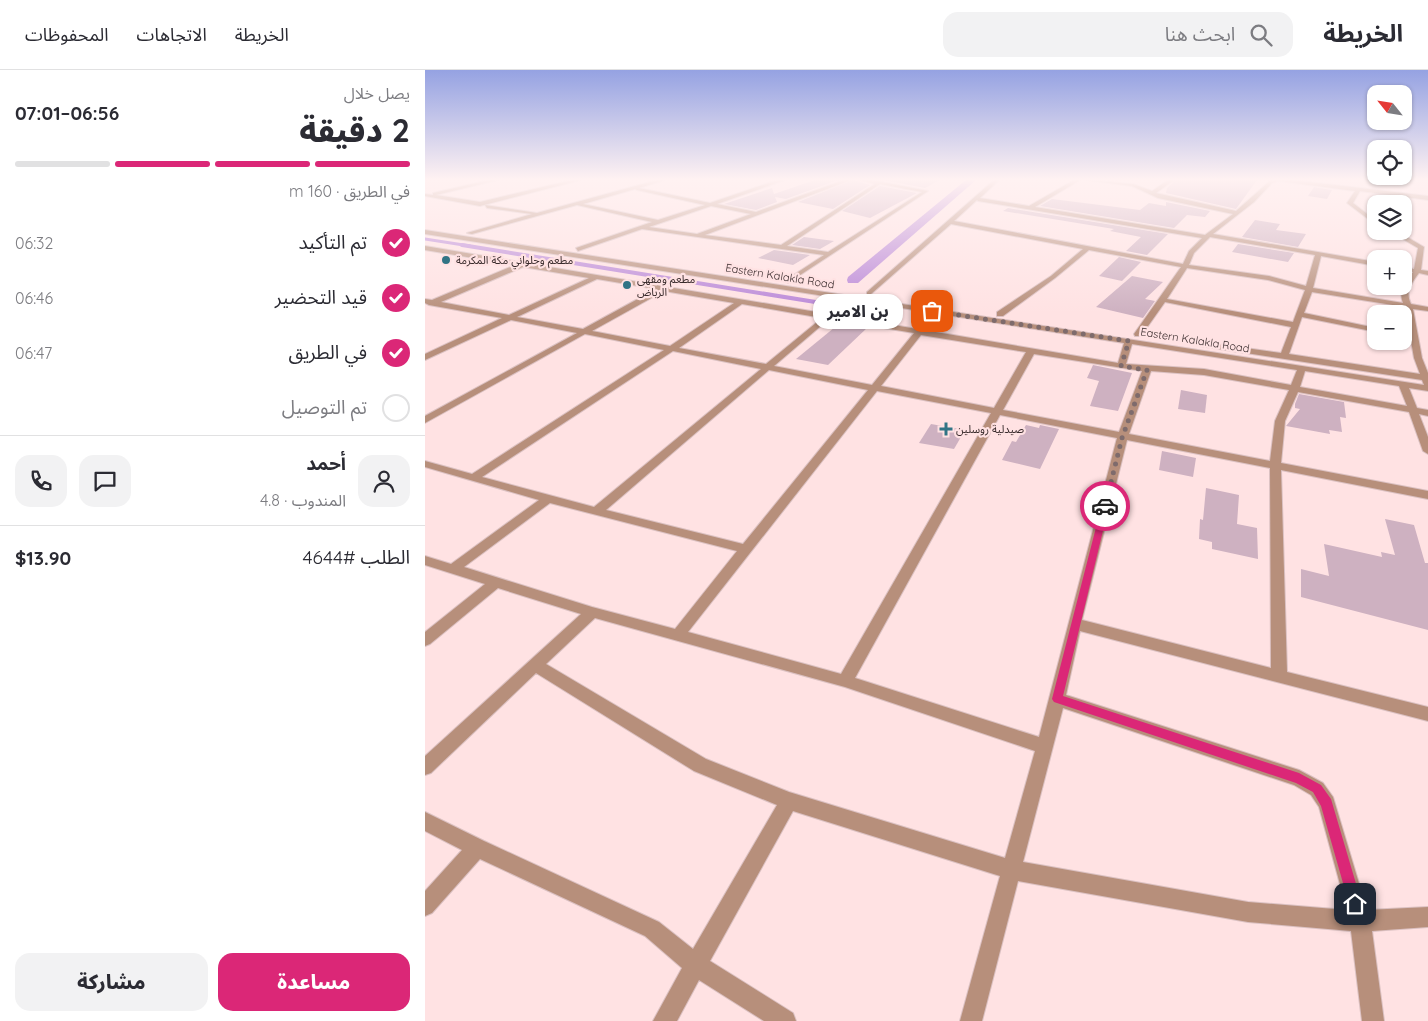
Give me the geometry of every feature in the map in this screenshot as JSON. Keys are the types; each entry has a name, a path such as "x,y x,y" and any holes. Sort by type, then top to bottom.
{"street":[{"path":"470,233 501,224"},
{"path":"578,249 652,224"},
{"path":"697,236 729,224"},
{"path":"782,248 817,224"},
{"path":"788,281 876,224"},
{"path":"869,294 948,224"},
{"path":"964,224 1185,266 1269,278 1309,289 1398,305"},
{"path":"1137,224 1367,262"},
{"path":"1137,334 1163,300 1185,266 1191,252 1223,224"},
{"name":"Eastern Kalakla Road","path":"425,226 1177,340"},
{"path":"642,228 830,254"},
{"name":"Eastern Kalakla Road","path":"425,232 483,241 540,253 625,263 1129,341 1182,360 1302,368 1428,388"},
{"path":"1408,240 1421,247 1421,255 1417,271 1406,286 1404,296 1408,305"},
{"path":"451,252 483,241"},
{"path":"425,248 527,262 596,277 1147,370 1182,360 1204,372 1294,390 1428,413"},
{"path":"1000,314 1089,248"},
{"path":"1284,356 1309,289 1319,254"},
{"path":"425,306 527,262"},
{"path":"425,357 625,263"},
{"path":"1412,270 1428,273"},
{"path":"675,290 703,275"},
{"path":"425,420 663,288"},
{"path":"1163,300 1294,325"},
{"path":"425,301 998,411 1122,438 1428,495"},
{"path":"473,478 740,302"},
{"path":"1412,307 1428,309"},
{"path":"678,635 920,332 932,311"},
{"path":"1299,314 1367,328"},
{"path":"597,511 827,316"},
{"path":"1121,366 1129,341"},
{"name":"Eastern Kalakla Road","path":"1196,343 1427,380"},
{"path":"1412,345 1427,380"},
{"path":"845,681 1032,350"},
{"path":"1279,675 1275,466 1280,421 1302,368"},
{"path":"971,1021 1057,699 1122,438 1147,370"},
{"path":"1403,384 1428,451"},
{"path":"425,464 548,499 745,549"},
{"path":"453,569 548,499"},
{"path":"425,560 592,612 845,681 1044,746"},
{"path":"425,640 496,582"},
{"path":"425,767 592,612"},
{"path":"1075,624 1428,714"},
{"path":"536,665 699,765 789,801 1011,870 1248,912 1360,921 1428,917"},
{"path":"1057,699 1299,778 1317,788 1327,803 1360,921 1373,1021"},
{"path":"664,1021 789,801"},
{"path":"425,821 477,848 652,929 696,965 785,1021"},
{"path":"425,906 477,848"}],"building":[{"path":"1086,224 1109,224 1168,234 1147,255 1126,251 1141,237 1110,231 1114,229"},
{"path":"1152,224 1178,224 1174,228"},
{"path":"1252,224 1280,224 1276,230 1306,234 1298,247 1242,237"},
{"path":"804,237 834,241 820,249 792,245"},
{"path":"1238,244 1294,253 1288,262 1232,252"},
{"path":"774,250 810,255 793,265 758,258"},
{"path":"1119,257 1141,262 1122,281 1099,276"},
{"path":"1132,276 1163,282 1145,299 1155,301 1143,318 1096,307"},
{"path":"840,323 868,327 828,365 796,359"},
{"path":"1093,365 1132,373 1118,411 1090,406 1099,381 1087,378"},
{"path":"1181,390 1207,395 1205,413 1178,409"},
{"path":"1299,394 1344,402 1346,418 1340,417 1342,432 1329,430 1330,434 1286,426 1300,409 1295,408"},
{"path":"931,424 965,430 954,449 919,443"},
{"path":"1026,425 1039,428 1040,425 1059,429 1040,469 1002,460 1012,441 1016,442"},
{"path":"1162,451 1196,458 1193,477 1159,470"},
{"path":"1206,488 1239,495 1237,524 1257,528 1258,559 1212,549 1212,542 1199,539 1200,519 1203,520"},
{"path":"1385,519 1414,525 1425,563 1428,563 1428,630 1301,597 1301,569 1329,576 1324,544 1382,557 1381,552 1395,555"}],"waterway":[{"path":"853,280 919,224"},
{"path":"425,239 470,246"},
{"path":"462,245 834,305 836,299"}],"way so far":[{"path":"932,311 1129,341 1121,366 1147,370 1122,438 1105,506"}],"place":[{"name":"مطعم وحلواني مكة المكرمة","path":"446,260"},
{"name":"مطعم ومقهى الرباض","path":"627,285"},
{"name":"بن الامير","path":"932,311"},
{"name":"صيدلية روسلين","path":"946,429"}],"route":[{"path":"1105,506 1057,699 1299,778 1317,788 1327,803 1355,904"}]}
